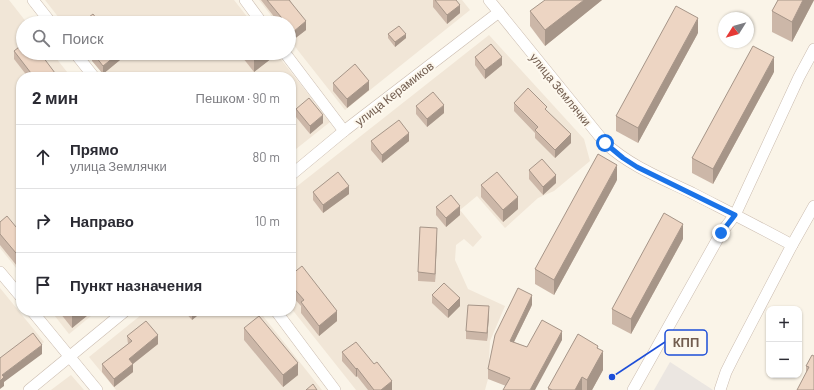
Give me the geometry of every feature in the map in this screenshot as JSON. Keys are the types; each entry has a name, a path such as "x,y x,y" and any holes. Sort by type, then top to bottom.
{"street":[{"path":"33,0 46,16"},
{"path":"245,0 257,16"},
{"name":"улица Землячки","path":"489,0 605,143 614,151 637,167 792,245"},
{"name":"улица Керамиков","path":"296,171 344,131 499,12"},
{"path":"633,390 721,233 735,215 799,77 814,49"},
{"path":"81,60 90,72"},
{"path":"290,60 344,131"},
{"path":"720,390 726,372 733,358 814,206"},
{"path":"0,272 16,292"},
{"path":"36,316 97,390"},
{"path":"29,390 119,316"},
{"path":"280,316 335,390"}],"shaded area":[{"path":"0,0 9,0 22,16 16,16 16,60 58,60 67,72 16,72 16,268 0,248"},
{"path":"45,0 234,0 247,16 58,16"},
{"path":"259,0 462,0 470,10 345,110 296,48 296,16 272,16"},
{"path":"489,35 584,139 590,161 554,191 538,198 505,228 477,196 460,210 482,237 473,247 464,239 456,245 455,260 468,289 505,306 490,341 488,379 485,390 356,390 296,314 296,187"},
{"path":"93,60 281,60 291,72 102,72"},
{"path":"296,79 330,122 296,149"},
{"path":"0,288 16,308 16,316 23,316 44,342 0,378"},
{"path":"55,316 91,316 69,334"},
{"path":"140,316 263,316 322,390 116,390 89,357"},
{"path":"670,362 710,388 713,390 654,390"},
{"path":"71,375 84,390 51,390"}],"building":[{"path":"267,0 289,0 306,21 296,29 296,16 280,16"},
{"path":"435,0 456,0 460,5 447,15"},
{"path":"545,0 584,0 545,30 530,11"},
{"path":"778,0 803,0 792,22 772,11"},
{"path":"676,6 698,18 638,128 616,116"},
{"path":"399,26 406,34 395,42 388,34"},
{"path":"491,44 502,57 485,70 475,57"},
{"path":"754,47 774,57 713,169 692,158 752,48 754,48"},
{"path":"21,60 45,60 54,72 30,72"},
{"path":"98,60 110,60 103,66"},
{"path":"355,64 369,81 347,99 333,83"},
{"path":"528,88 547,107 545,109 571,134 555,150 535,130 538,127 514,103"},
{"path":"433,92 444,105 427,119 416,106"},
{"path":"309,98 323,115 310,126 296,109"},
{"path":"399,120 409,133 382,155 371,141"},
{"path":"598,154 617,165 554,280 535,269"},
{"path":"542,159 556,175 543,187 529,170"},
{"path":"338,172 349,186 323,205 313,192"},
{"path":"497,172 518,197 503,210 481,185"},
{"path":"451,195 460,206 446,218 436,207"},
{"path":"664,213 683,224 631,319 612,309"},
{"path":"7,216 16,227 16,253 0,234 0,222"},
{"path":"420,227 437,228 435,274 418,272"},
{"path":"302,266 337,311 319,326 301,302 304,300 296,291 296,271"},
{"path":"444,283 460,298 448,310 432,295"},
{"path":"518,288 532,295 510,341 527,347 542,320 562,331 530,390 503,390 510,378 488,369 495,335"},
{"path":"468,305 489,306 487,333 466,331"},
{"path":"259,316 298,363 283,375 244,328"},
{"path":"146,321 158,335 129,359 133,364 114,379 102,364 132,341 127,336"},
{"path":"33,333 42,345 2,375 4,377 0,381 0,358"},
{"path":"578,334 598,346 597,348 603,351 587,380 582,377 575,390 552,390 548,388"},
{"path":"356,342 374,364 377,362 392,381 381,390 374,390 342,352"},
{"path":"812,355 814,356 814,390 797,390 809,367 806,366"},
{"path":"313,384 317,390 306,390"}],"place":[{"name":"КПП","path":"612,377"}],"route":[{"path":"605,143 637,167 735,215 721,233"}]}
